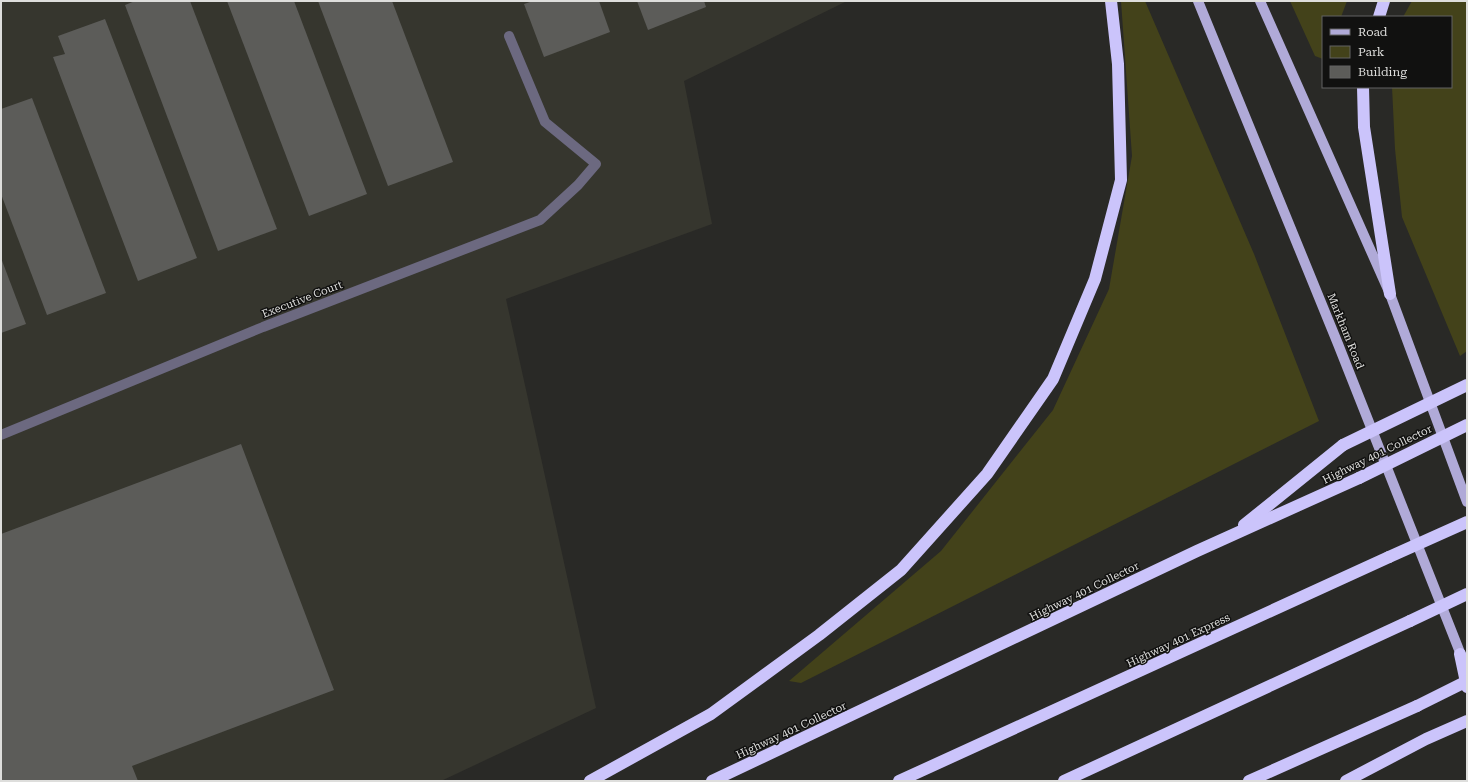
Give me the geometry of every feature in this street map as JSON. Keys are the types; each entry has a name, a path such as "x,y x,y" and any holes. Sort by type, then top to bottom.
{"highway":[{"path":"590,781 711,714 819,636 901,570 987,474 1054,379 1095,279 1121,180 1118,64 1111,1"},
{"path":"1379,16 1384,1"},
{"path":"1363,88 1364,127 1390,294"},
{"path":"1230,536 1343,445 1467,385"},
{"name":"Highway 401 Collector","path":"712,781 1230,536 1359,478 1467,425"},
{"name":"Highway 401 Express","path":"899,781 1467,522"},
{"path":"1064,781 1467,594"},
{"path":"1460,654 1467,687"},
{"path":"1249,781 1417,706 1467,681"},
{"path":"1346,781 1426,739 1467,721"}],"main road":[{"name":"Markham Road","path":"1198,1 1338,344 1467,671"},
{"path":"1260,1 1390,294 1467,502"}],"street":[{"name":"Executive Court","path":"1,435 264,327 540,220 578,185 596,164 545,122 509,36"}],"shaded area":[{"path":"1,1 847,1 684,81 712,224 506,299 596,708 441,781 1,781"}],"green space":[{"path":"1121,1 1145,1 1254,254 1319,421 801,683 789,681 941,551 1053,410 1109,289 1132,156"},
{"path":"1290,1 1347,1 1341,16 1322,16 1322,59 1315,56"},
{"path":"1412,1 1467,1 1467,351 1460,356 1402,217 1395,149 1392,88 1452,88 1452,16 1404,16"}],"building":[{"path":"135,1 190,1 277,229 218,251 125,5"},
{"path":"227,1 294,1 367,194 309,216"},
{"path":"318,1 392,1 453,162 388,186"},
{"path":"533,1 599,1 610,32 544,57 524,4"},
{"path":"637,1 704,1 706,7 648,30"},
{"path":"105,19 197,258 138,281 53,57 65,54 58,36"},
{"path":"32,98 106,293 47,315 1,194 1,109"},
{"path":"1,258 26,324 1,333"},
{"path":"241,444 334,690 132,766 138,781 1,781 1,534"}]}
